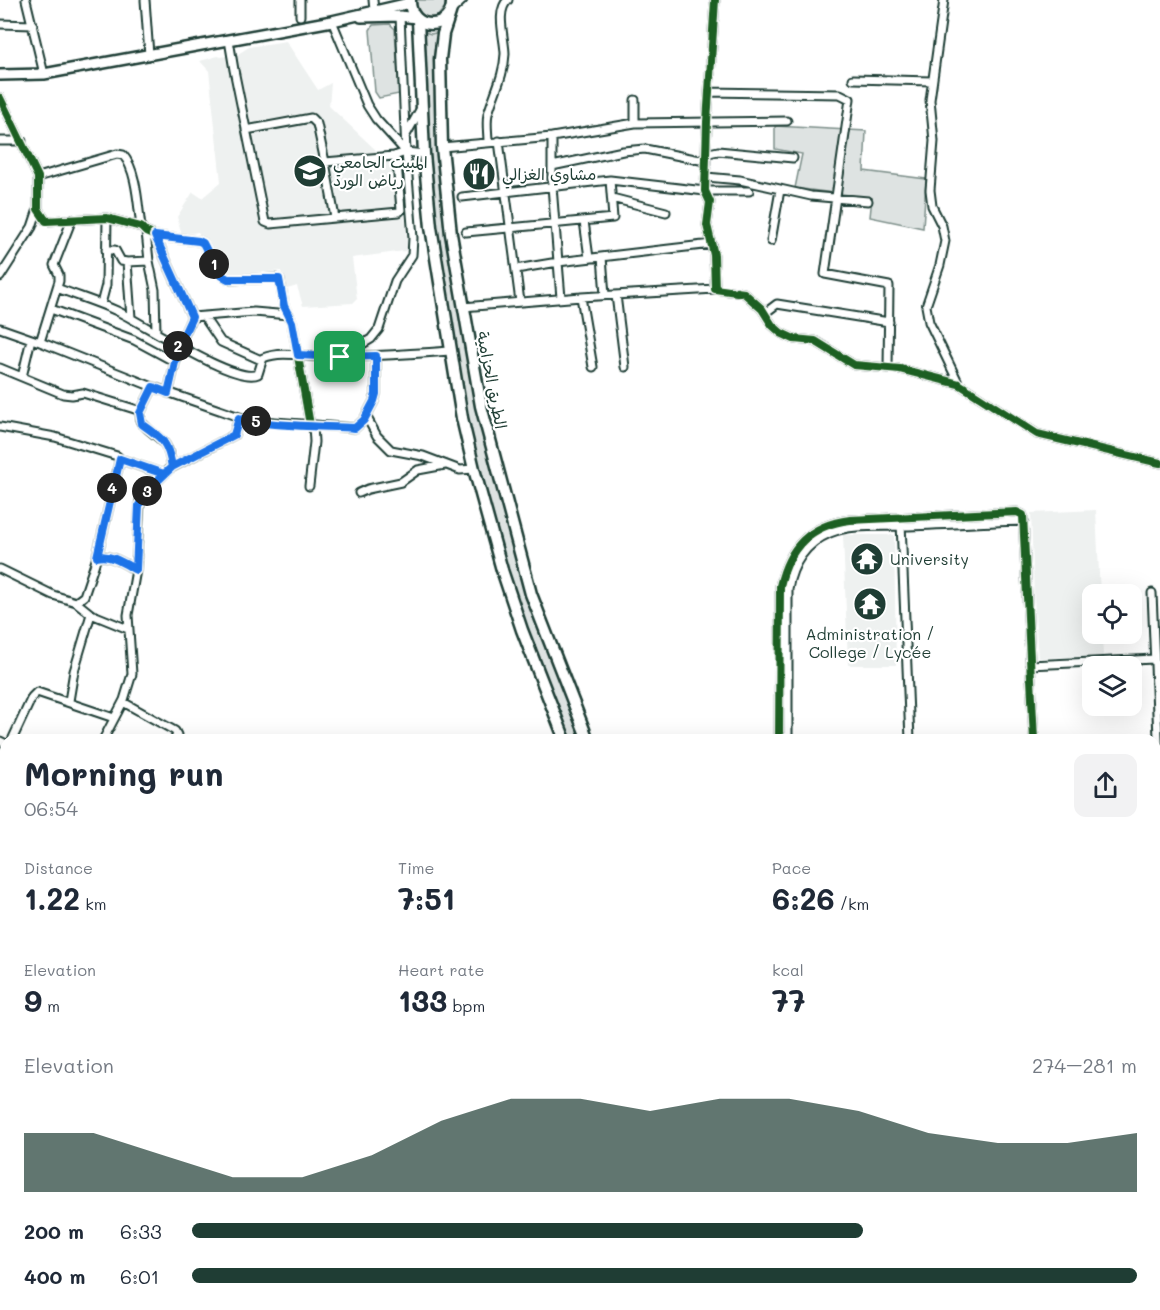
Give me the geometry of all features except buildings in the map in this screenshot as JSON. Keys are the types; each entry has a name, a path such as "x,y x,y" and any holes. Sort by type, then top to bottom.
{"highway":[{"path":"410,1 417,19 424,154 431,227 450,351 474,469 502,570 522,630 563,734"},
{"path":"417,19 423,23 435,24 441,22 451,8"},
{"name":"الطريق الحزامية","path":"451,8 440,46 442,147 451,234 481,406 520,557 542,624 586,734"}],"main road":[{"path":"350,18 374,5 410,1"},
{"path":"0,75 44,74 350,18 400,16 417,19"}],"street":[{"path":"26,0 44,74"},
{"path":"300,0 300,16"},
{"path":"451,8 463,0"},
{"path":"488,142 487,116 499,86 505,55 501,12 508,0"},
{"path":"715,0 705,191 710,202 707,225 714,255 716,289"},
{"path":"944,0 930,107 934,141 930,200 942,226 945,242 938,272 927,300 926,313 928,322 959,384"},
{"path":"143,2 149,55"},
{"path":"340,357 370,339 379,329 395,281 412,255 413,238 406,152 400,16"},
{"path":"332,21 364,100 376,119 406,152"},
{"path":"0,24 33,25"},
{"path":"229,40 266,222 270,224 401,212 398,163 394,156"},
{"path":"853,79 932,81"},
{"path":"709,92 840,94 850,99 825,274 889,286 888,368"},
{"path":"0,98 38,177 38,209 32,227 0,277"},
{"path":"635,100 635,123"},
{"path":"406,135 422,106"},
{"path":"246,130 311,118 317,124 335,218"},
{"path":"442,147 552,137 635,123 787,121"},
{"path":"552,137 552,186 561,298"},
{"path":"0,141 22,141"},
{"path":"499,141 520,302"},
{"path":"552,166 634,150 656,151 700,160 718,151 793,158"},
{"path":"325,162 394,156 406,152 424,154"},
{"path":"38,177 117,154 123,155 128,161 135,184 155,290 156,332"},
{"path":"706,177 740,180 780,190 868,201"},
{"path":"462,197 610,180 705,191 749,191"},
{"path":"466,232 613,218 610,180"},
{"path":"771,241 780,190"},
{"path":"612,198 666,212"},
{"path":"38,209 46,221 107,218 144,229 155,236 199,241 203,243 219,274 228,279 279,279 284,306 289,315 312,425 314,442 309,486"},
{"path":"101,304 106,285 107,218"},
{"path":"40,342 57,288 59,275 54,265 72,219"},
{"path":"584,220 589,258"},
{"path":"155,236 192,317 179,345 168,393"},
{"path":"516,269 712,244"},
{"path":"106,250 115,250 121,261 149,261"},
{"path":"602,257 605,295"},
{"path":"127,262 131,318"},
{"path":"57,288 101,304 233,372 249,376 258,374 261,360 265,357 283,354 340,357 450,351"},
{"path":"463,307 561,298 716,289 744,293 765,313 772,325 789,338 815,341 858,366 888,368 959,384 1037,434 1160,463"},
{"path":"616,295 625,368"},
{"path":"581,297 593,367"},
{"path":"765,313 777,304 889,322"},
{"path":"51,309 134,340 175,362"},
{"path":"192,317 254,312 289,315"},
{"path":"204,317 221,342 261,360"},
{"path":"0,328 168,393 239,418 258,421 355,428 366,416 376,394 376,356"},
{"path":"22,377 31,339"},
{"path":"0,368 63,394 83,393 141,411"},
{"path":"153,387 141,411 140,419 142,424 168,447 172,467"},
{"path":"366,416 377,436 390,450 423,456 460,471 474,469"},
{"path":"106,734 123,702 132,674 128,615 136,570 139,505 148,490 172,467 234,435 239,418"},
{"path":"0,427 55,437 106,452 164,474"},
{"path":"76,602 84,596 92,566 97,557 120,459"},
{"path":"359,493 401,482 418,470 445,465"},
{"path":"779,734 780,586 785,567 791,556 810,533 833,522 1024,521 1034,734"},
{"path":"788,734 788,589 797,561 813,543 830,533 901,522"},
{"path":"901,522 910,734"},
{"path":"97,557 102,555 110,557 136,570"},
{"path":"0,569 53,595 76,602 91,614 128,629"},
{"path":"1152,593 1156,604 1154,659 1158,734"},
{"path":"69,701 74,671 91,614"},
{"path":"1030,665 1154,659"},
{"path":"15,734 32,697 37,692 114,718"},
{"path":"123,702 175,730 177,734"}],"shaded area":[{"path":"416,0 445,0 445,7 438,16 427,18 418,11"},
{"path":"390,24 395,29 399,94 379,98 375,92 370,30 373,25"},
{"path":"421,31 431,34 440,32 449,238 468,362 486,444 582,734 568,734 513,591 466,420 438,249 428,151"},
{"name":"المبيت الجامعي رياض الورد","path":"286,41 318,90 331,83 329,106 378,152 394,150 399,159 408,248 405,251 352,258 357,299 353,303 303,306 297,286 284,290 281,271 228,275 222,272 198,232 182,235 177,217 193,192 202,198 221,182 209,71 200,61 238,54 249,47"},
{"path":"775,126 866,131 864,171 926,179 923,228 870,217 872,198 795,188 802,154 775,149"},
{"path":"1096,510 1100,584 1082,584 1082,644 1102,644 1103,656 1038,658 1031,513"},
{"path":"843,535 894,535 896,665 848,665"}],"cycle path":[{"path":"715,0 705,191 710,202 707,225 714,255 715,289 744,293 762,309 772,325 781,333 794,339 815,341 854,365 900,369 959,384 1037,434 1160,463"},
{"path":"0,98 38,177 38,209 46,221 107,218 141,227 155,236 199,241 203,243 217,270 226,278 231,280 276,278 280,280 284,306 292,322 310,425"},
{"path":"779,734 780,586 789,560 803,540 823,527 850,520 1017,512 1023,515 1034,734"}],"place":[{"name":"المبيت الجامعي رياض الورد","path":"310,171"},
{"name":"مشاوي الغزالي","path":"479,174"},
{"name":"University","path":"867,559"},
{"name":"Administration / College / Lycée","path":"870,604"}],"route":[{"path":"340,357 298,355 292,322 284,306 279,279 231,280 222,277 203,243 155,236 192,317 179,345 168,393 153,387 140,413 142,424 168,447 172,467 140,501 136,570 110,557 102,555 97,557 120,459 164,474 172,467 234,435 239,418 313,426 355,428 360,425 376,394 376,356 340,357"}]}
